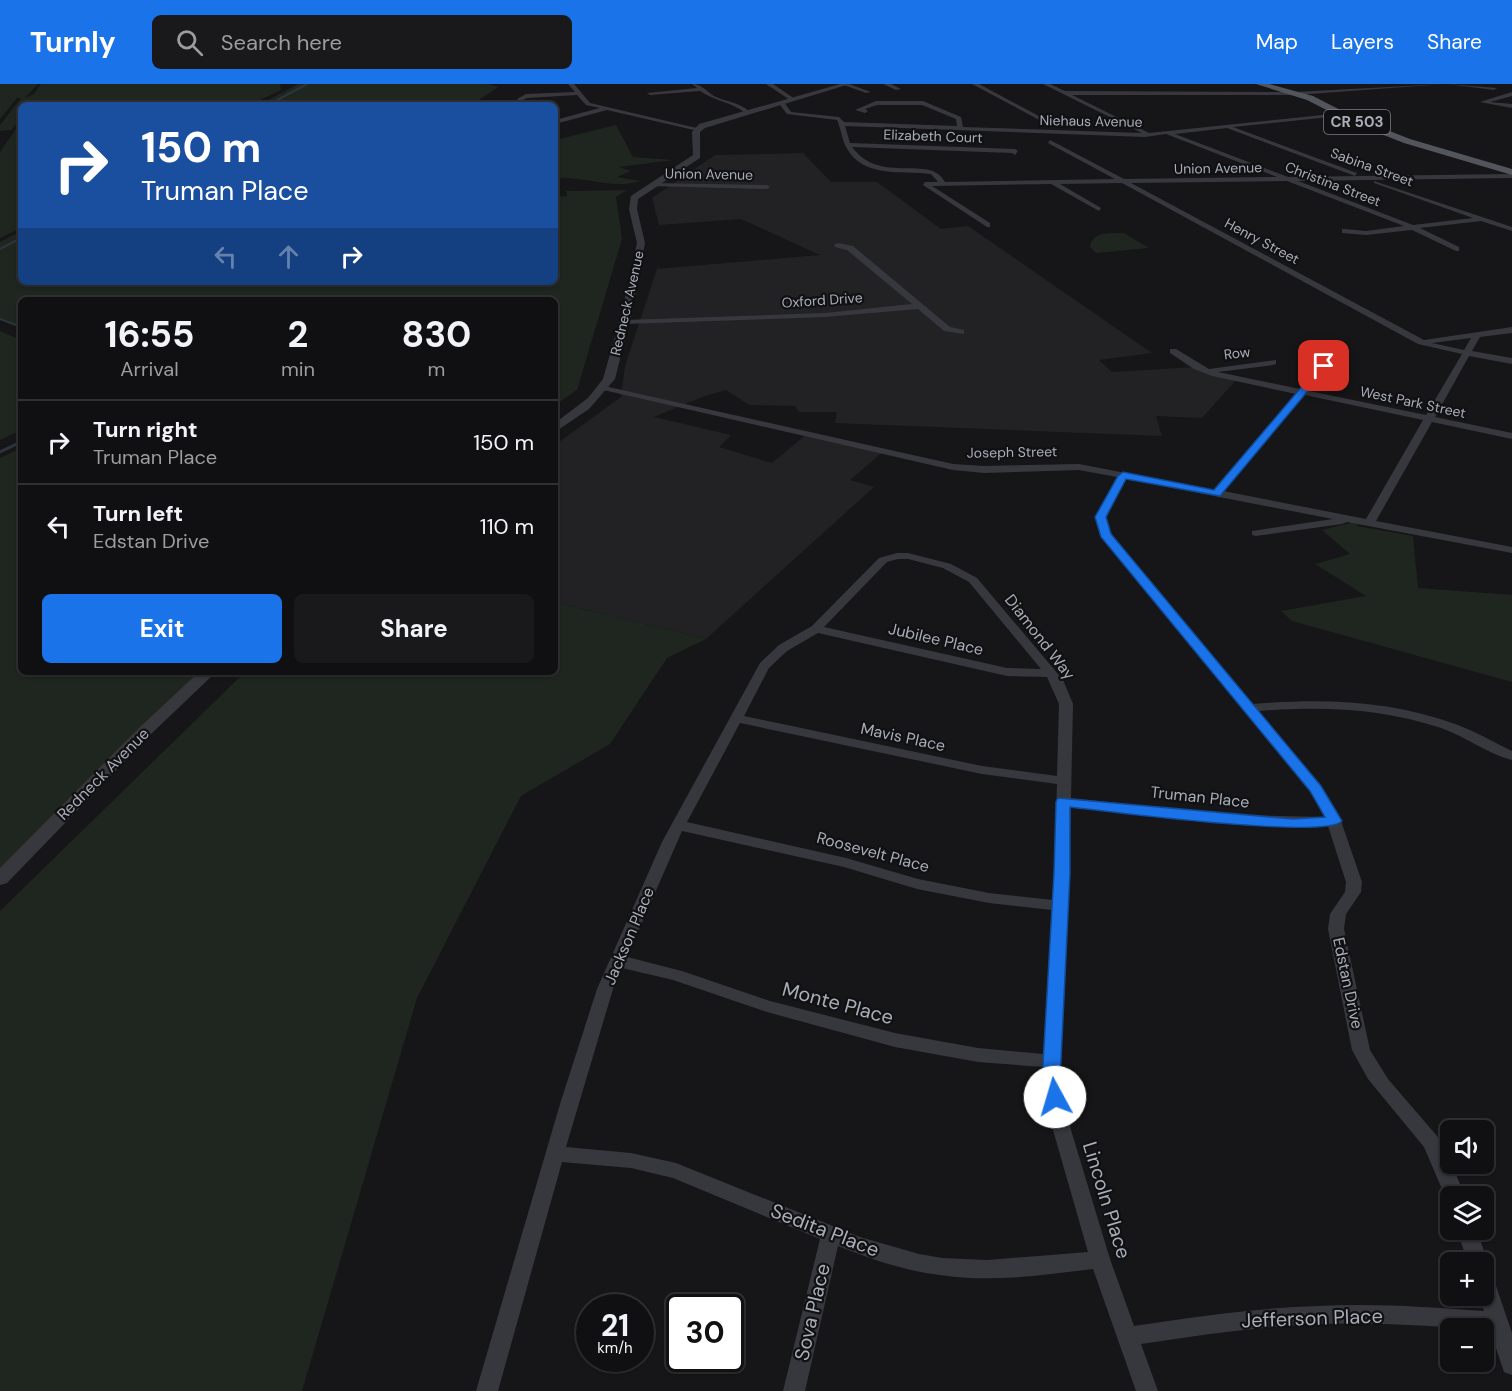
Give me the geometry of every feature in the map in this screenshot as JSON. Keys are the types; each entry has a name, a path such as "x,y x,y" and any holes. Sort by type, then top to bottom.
{"main road":[{"name":"CR 503","path":"1260,84 1294,92 1339,114 1407,141 1512,174"}],"street":[{"path":"571,84 579,84"},
{"path":"571,84 588,104 698,129 713,121 846,84 868,92"},
{"path":"695,84 712,97 741,107 747,112"},
{"path":"769,84 792,99"},
{"path":"886,84 898,88"},
{"path":"975,84 1045,121"},
{"path":"1046,84 1149,134"},
{"path":"1065,93 1294,92 1345,87 1442,84"},
{"path":"1451,84 1512,92"},
{"path":"1483,84 1494,88"},
{"path":"1097,93 1096,91 1117,85"},
{"path":"650,93 701,89"},
{"path":"1512,92 1483,102 1512,106"},
{"path":"520,99 526,96 578,93"},
{"name":"Niehaus Avenue","path":"781,102 789,112 833,117 839,119 842,124 1149,134 1339,114"},
{"path":"865,111 858,110 876,103 927,103 959,118 960,129"},
{"path":"558,121 605,109"},
{"path":"842,124 842,132 851,151 872,167 887,171 933,172 942,183"},
{"name":"Sabina Street","path":"1225,126 1512,229"},
{"name":"Redneck Avenue","path":"604,389 609,379 625,321 641,241 633,202 637,195 697,156 698,129"},
{"name":"Christina Street","path":"1166,133 1412,227 1456,249"},
{"name":"Henry Street","path":"1050,142 1421,342 1512,361"},
{"name":"Elizabeth Court","path":"849,145 1015,151 1015,153"},
{"name":"Union Avenue","path":"987,225 925,184 1512,174"},
{"path":"1052,182 1099,209"},
{"name":"Union Avenue","path":"651,185 767,187"},
{"path":"1345,231 1366,233 1483,219"},
{"name":"Oxford Drive","path":"838,246 850,248 919,306"},
{"path":"919,306 947,329 961,332"},
{"name":"Oxford Drive","path":"625,321 825,315 919,306"},
{"path":"1421,342 1512,330"},
{"path":"1369,523 1477,335"},
{"name":"West Park Street","path":"1173,351 1204,371 1512,436"},
{"path":"1216,494 1336,353"},
{"name":"Row","path":"1204,371 1273,362"},
{"path":"558,426 604,389"},
{"name":"Joseph Street","path":"604,389 960,468 1061,466 1512,550"},
{"name":"Edstan Drive","path":"1123,476 1101,517 1105,534 1316,789 1334,821 1354,882 1353,892 1338,914 1336,929 1361,1050 1369,1068 1382,1087 1426,1135 1440,1157 1451,1186"},
{"path":"1256,533 1353,520"},
{"name":"Jackson Place","path":"487,1391 602,1000 678,825 764,666 773,656 816,629 883,560 897,556"},
{"name":"Diamond Way","path":"897,556 908,556 947,566 973,580 1051,673 1063,693 1066,704 1063,802"},
{"name":"Jubilee Place","path":"816,629 1007,672 1051,673"},
{"name":"Redneck Avenue","path":"0,879 145,730 205,675"},
{"path":"1249,708 1315,702 1390,710 1446,725 1512,756"},
{"name":"Mavis Place","path":"736,718 982,770 1063,781"},
{"name":"Truman Place","path":"1063,802 1245,820 1293,823 1334,821"},
{"name":"Lincoln Place","path":"1063,802 1051,1081 1062,1130 1100,1259 1147,1391"},
{"name":"Roosevelt Place","path":"678,825 846,863 917,884 988,898 1060,906"},
{"name":"Monte Place","path":"618,962 676,975 767,1006 895,1040 978,1055 1052,1061"},
{"name":"Sedita Place","path":"555,1154 621,1159 675,1171 831,1233 887,1254 920,1263 965,1270 1005,1270 1100,1259"},
{"name":"Sova Place","path":"794,1391 831,1233"},
{"path":"1492,1306 1512,1365"},
{"name":"Jefferson Place","path":"1128,1336 1234,1321 1319,1315 1407,1315 1497,1321"}],"shaded area":[{"path":"0,84 38,84 25,98 34,94 41,84 280,84 281,90 256,102 35,102 37,98 34,102 18,102 18,122 11,130 0,131 0,125 21,98 17,98 0,119"},
{"path":"298,84 489,84 498,87 479,100 483,102 265,102"},
{"path":"616,125 633,157 674,160 619,167 631,171 617,177 640,181 630,183 558,178 558,139"},
{"path":"18,126 18,229 0,238 0,152"},
{"path":"803,153 831,182 877,182 941,229 968,226 1152,353 1099,360 1112,372 1196,367 1237,379 1202,418 1156,416 1162,436 835,423 837,412 799,412 795,406 749,405 726,390 702,397 654,417 731,435 719,447 772,463 808,433 885,450 850,480 874,487 706,639 558,603 558,443 621,397 625,366 657,269 820,255 741,219 659,225 652,198 715,155"},
{"path":"627,190 616,197 622,239 577,390 558,403 558,297 18,297 18,325 0,318 0,242 18,233 18,285 558,285 558,197 567,196 566,191"},
{"path":"1108,233 1124,233 1149,248 1096,253 1090,247 1094,238 1098,236"},
{"path":"0,331 18,339 18,431 0,440"},
{"path":"18,449 18,675 211,675 0,879 0,458"},
{"path":"1358,521 1357,526 1413,536 1418,588 1512,595 1512,682 1292,621 1281,611 1366,596 1315,564 1350,554 1322,530"},
{"path":"558,603 706,639 667,658 610,744 521,796 417,998 302,1391 0,1391 0,911 242,675 558,675"}],"waterway":[{"path":"274,102 307,84"},
{"path":"0,249 18,240"},
{"path":"0,319 18,326"},
{"path":"0,452 18,443"}],"route":[{"path":"1055,1097 1051,1081 1062,873 1063,802 1233,819 1293,823 1334,821 1326,803 1316,789 1105,534 1101,525 1103,510 1123,476 1216,494 1324,366"}]}
